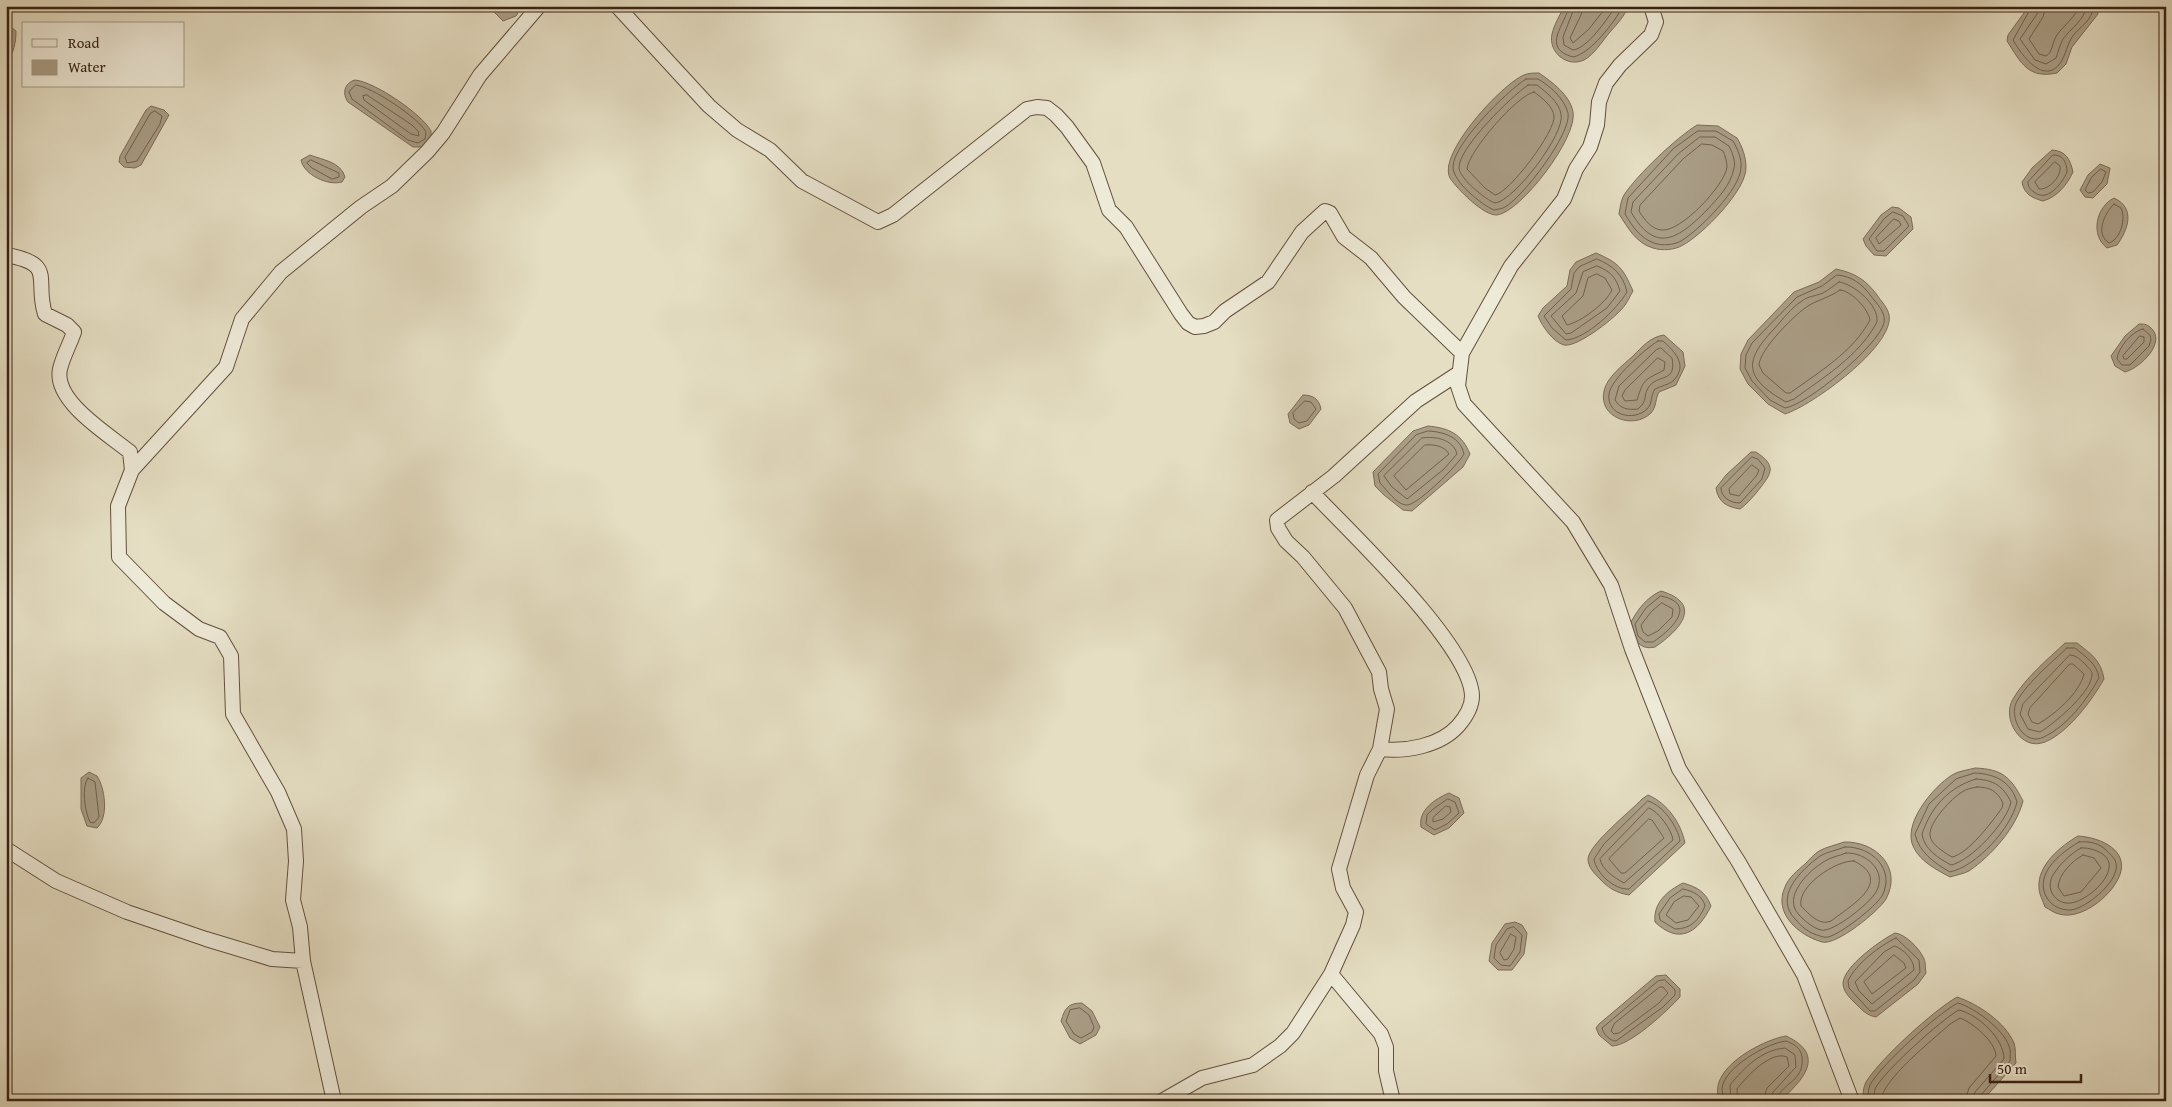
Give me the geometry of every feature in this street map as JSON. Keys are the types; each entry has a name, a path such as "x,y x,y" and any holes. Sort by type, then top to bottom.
{"street":[{"path":"334,1101 303,961 300,927 294,900 296,861 294,829 278,792 233,714 231,656 220,637 199,629 164,603 119,558 118,506 132,470 226,367 242,319 281,272 361,207 392,186 427,152 443,133 465,95 480,75 539,6"},
{"path":"617,6 709,106 737,130 770,150 802,181 878,222 893,215 1027,109 1037,106 1047,108 1067,127 1093,164 1109,210 1126,227 1182,314 1195,327 1214,322 1225,311 1268,282 1302,232 1325,211 1332,216 1344,237 1370,258 1404,297 1462,352"},
{"path":"1652,6 1656,22 1651,35 1620,65 1606,83 1599,102 1597,125 1590,147 1576,169 1564,199 1510,266 1462,352 1458,386 1464,404 1573,522 1611,585 1632,648 1679,769 1738,861 1804,975 1852,1101"},
{"path":"6,255 27,259 39,270 42,277 42,305 45,314 67,325 74,332 60,370 62,390 73,406 130,452 132,470"},
{"path":"1162,1101 1202,1078 1253,1065 1280,1046 1293,1033 1331,974 1353,925 1356,912 1343,888 1339,869 1367,775 1380,749 1388,709 1381,689 1379,672 1345,608 1326,583 1286,541 1278,528 1277,520 1281,515 1334,476 1416,401 1459,373"},
{"path":"1312,492 1427,614 1453,649 1472,696 1467,715 1450,735 1423,746 1395,751 1380,749"},
{"path":"6,848 56,881 127,912 272,959 303,961"},
{"path":"1331,974 1381,1034 1386,1046 1386,1071 1393,1101"}],"water":[{"path":"488,6 522,6 516,16 503,21"},
{"path":"1565,6 1628,6 1620,20 1588,58 1578,62 1571,62 1560,57 1553,47 1552,41 1554,27"},
{"path":"2029,6 2097,6 2098,14 2072,47 2066,64 2057,73 2039,74 2026,68 2007,41 2008,35"},
{"path":"6,23 16,31 16,39 11,55 6,62"},
{"path":"1529,73 1539,73 1555,85 1571,106 1573,112 1572,123 1567,138 1546,172 1533,188 1507,211 1497,215 1492,214 1471,201 1458,189 1450,178 1449,167 1453,153 1462,137 1487,105 1514,81"},
{"path":"355,80 374,86 418,116 431,131 431,140 425,147 413,147 348,102 345,96 345,89 351,81"},
{"path":"151,106 164,110 169,115 141,165 135,168 124,167 119,162 120,156 146,110"},
{"path":"1697,125 1718,126 1737,138 1745,159 1744,177 1732,199 1722,211 1691,240 1680,247 1668,250 1647,246 1629,230 1619,214 1622,199 1647,167"},
{"path":"2052,150 2067,156 2073,172 2061,190 2053,197 2043,201 2029,195 2022,182 2032,168"},
{"path":"310,155 331,162 340,168 345,177 342,182 324,181 312,175 301,160"},
{"path":"2100,164 2110,168 2107,184 2093,198 2085,197 2080,190 2088,175"},
{"path":"2114,198 2125,207 2128,213 2128,220 2124,233 2117,245 2107,248 2098,236 2097,222 2103,208"},
{"path":"1892,207 1899,208 1911,217 1913,229 1886,256 1874,255 1863,239 1881,215"},
{"path":"1596,253 1619,267 1633,291 1621,310 1606,323 1578,342 1564,345 1556,341 1548,333 1538,316 1543,308 1567,286 1570,270 1576,262"},
{"path":"1836,269 1860,278 1873,290 1888,312 1887,328 1866,358 1849,373 1813,400 1785,414 1768,404 1748,384 1740,369 1741,354 1748,340 1794,292 1819,282"},
{"path":"2139,324 2147,325 2155,333 2154,347 2144,360 2131,370 2125,372 2115,366 2111,356 2125,336"},
{"path":"1664,335 1683,352 1685,366 1676,385 1659,392 1653,410 1644,418 1636,421 1627,421 1612,414 1606,408 1604,400 1604,391 1608,381 1615,372 1647,343"},
{"path":"1303,395 1315,398 1321,409 1309,425 1299,429 1290,423 1288,414"},
{"path":"1428,426 1442,428 1454,433 1463,441 1470,454 1463,467 1412,511 1403,510 1375,486 1373,472 1413,431"},
{"path":"1751,452 1756,452 1768,462 1770,471 1766,481 1749,501 1740,509 1731,507 1721,500 1716,488 1726,475"},
{"path":"1661,591 1674,596 1682,603 1685,610 1684,617 1673,633 1655,647 1644,647 1637,642 1630,624 1643,604"},
{"path":"2065,643 2077,643 2091,654 2098,662 2104,679 2079,715 2063,731 2045,742 2036,744 2028,742 2015,731 2010,715 2010,707 2013,699 2024,684"},
{"path":"1975,768 1992,770 2005,776 2010,780 2023,801 2020,811 2009,831 1994,849 1969,871 1950,877 1930,865 1917,853 1911,839 1912,829 1921,807 1936,788 1954,774"},
{"path":"89,772 97,776 100,781 105,802 103,817 97,828 87,826 81,809 81,778"},
{"path":"1449,793 1459,798 1464,813 1449,828 1434,835 1421,827 1422,815 1433,802"},
{"path":"1648,795 1661,803 1672,814 1677,821 1685,843 1629,895 1613,890 1603,882 1592,870 1588,859 1595,845"},
{"path":"2078,836 2101,841 2108,845 2119,856 2121,871 2112,888 2097,903 2078,913 2059,914 2045,907 2040,893 2039,880 2051,857"},
{"path":"1844,842 1866,846 1883,858 1891,876 1890,887 1886,899 1866,919 1837,939 1822,942 1804,934 1790,922 1782,906 1782,897 1786,884 1791,877 1815,854 1825,848"},
{"path":"1683,883 1693,886 1700,891 1711,906 1694,929 1687,933 1672,933 1655,922 1656,909 1662,898"},
{"path":"1515,922 1522,925 1527,933 1524,954 1512,970 1498,970 1489,961 1492,943 1505,924"},
{"path":"1895,933 1911,942 1921,953 1925,960 1926,973 1918,984 1876,1017 1864,1012 1848,996 1843,983 1850,969 1864,954"},
{"path":"1666,975 1680,989 1680,997 1658,1019 1638,1034 1620,1044 1612,1046 1599,1035 1596,1028 1599,1024 1656,976"},
{"path":"1957,997 1974,1004 1998,1021 2010,1035 2015,1045 2016,1063 1982,1101 1863,1101 1866,1082 1873,1072 1895,1048"},
{"path":"1082,1003 1092,1011 1100,1027 1096,1035 1080,1044 1070,1038 1061,1021 1070,1005"},
{"path":"1786,1036 1798,1043 1806,1051 1808,1059 1807,1068 1803,1076 1789,1093 1780,1101 1720,1101 1718,1089 1721,1078 1738,1058 1763,1043"}]}
